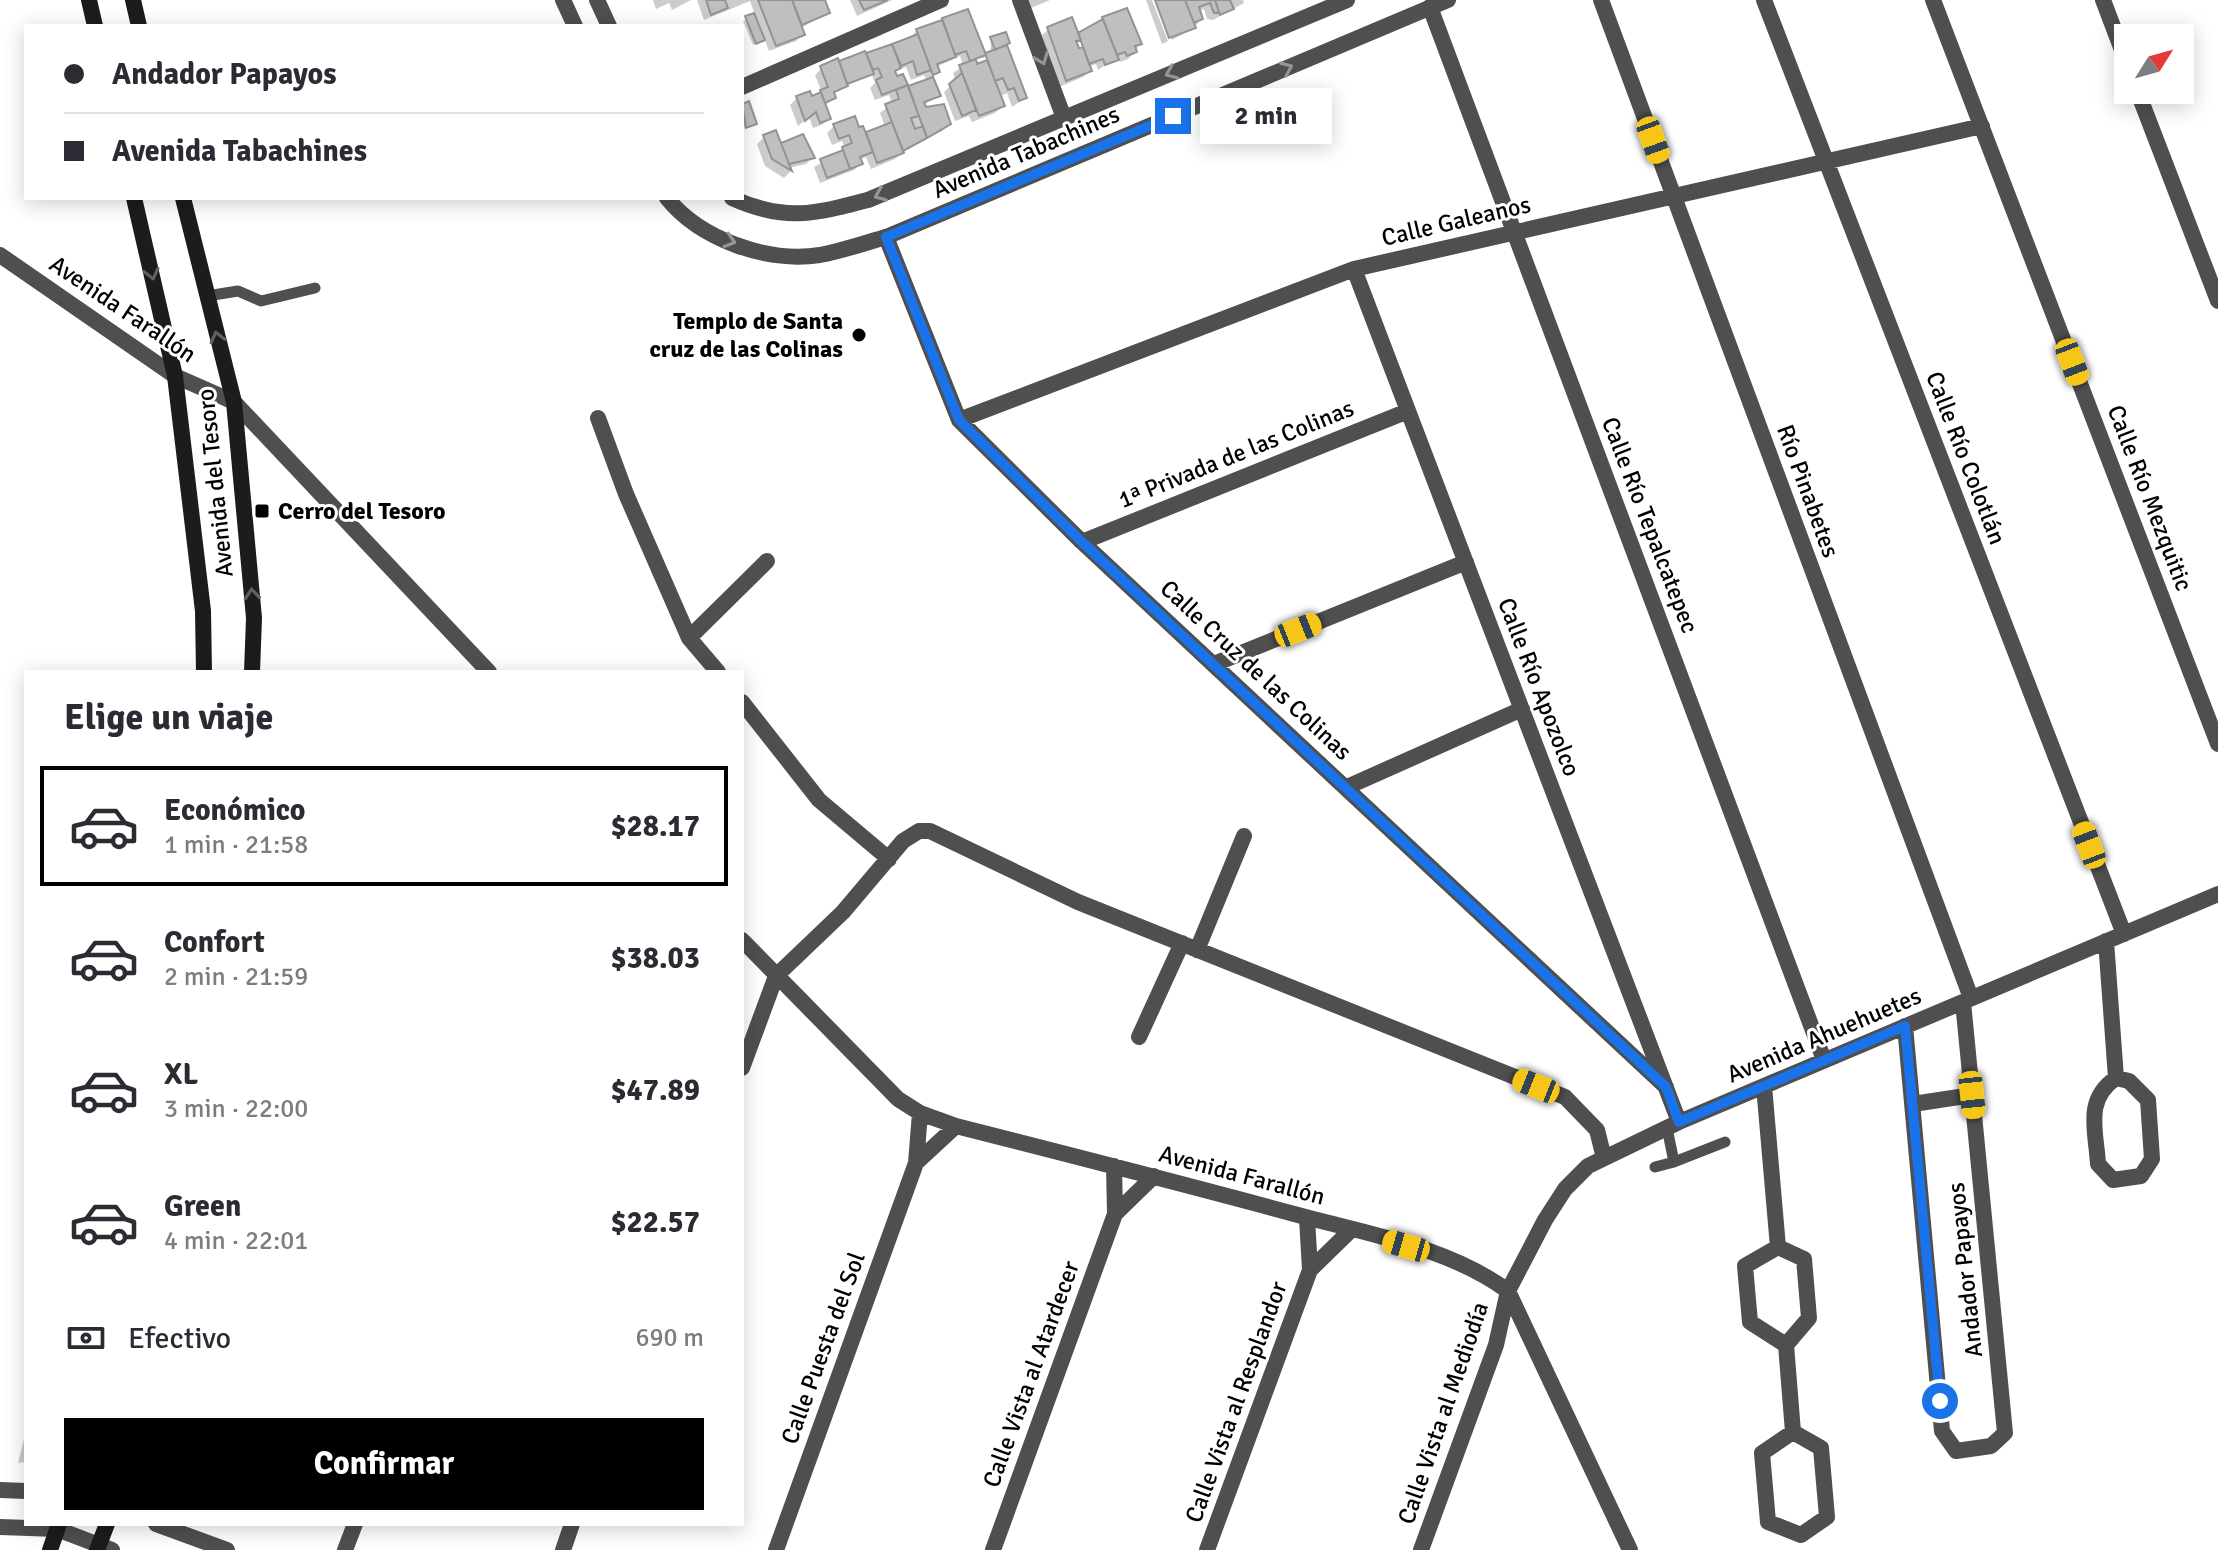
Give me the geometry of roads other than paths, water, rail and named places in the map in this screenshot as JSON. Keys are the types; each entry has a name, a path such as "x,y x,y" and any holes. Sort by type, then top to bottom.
{"main road":[{"path":"89,0 95,24"},
{"path":"133,0 139,24"},
{"name":"Avenida del Tesoro","path":"134,200 175,376 203,611 204,670"},
{"name":"Avenida del Tesoro","path":"183,200 234,402 254,618 252,670"},
{"path":"50,1550 58,1526"},
{"path":"103,1548 107,1526"}],"street":[{"path":"563,0 574,24"},
{"path":"597,0 608,24"},
{"path":"744,86 941,0"},
{"path":"1020,0 1064,118"},
{"name":"Avenida Tabachines","path":"737,200 765,211 793,216 868,200 1347,0"},
{"name":"Avenida Tabachines","path":"669,200 699,229 724,241 772,253 820,255 886,237 1448,0"},
{"name":"Río Pinabetes","path":"1601,0 1967,1000"},
{"name":"Calle Río Colotlán","path":"1764,0 2124,934"},
{"name":"Calle Río Mezquitic","path":"1933,0 2218,744"},
{"path":"2103,0 2114,29"},
{"name":"Calle Río Tepalcatepec","path":"1430,7 1824,1060"},
{"path":"2142,104 2218,301"},
{"name":"Calle Galeanos","path":"959,420 1354,269 1982,126"},
{"name":"Calle Cruz de las Colinas","path":"886,237 959,420 1082,542 1666,1087"},
{"name":"Avenida Farallón","path":"0,255 175,376 234,402 487,670"},
{"name":"Calle Río Apozolco","path":"1354,269 1666,1087 1673,1125"},
{"name":"1ª Privada de las Colinas","path":"1082,542 1408,411"},
{"path":"598,418 626,494 689,638 716,670"},
{"path":"689,638 767,561"},
{"path":"1214,664 1466,562"},
{"path":"744,705 819,800 889,859"},
{"path":"1347,787 1522,709"},
{"path":"744,1063 776,976 843,912 910,834 919,831 939,834 1078,902 1565,1097 1597,1130 1604,1158"},
{"path":"1139,1037 1190,946 1244,836"},
{"name":"Avenida Ahuehuetes","path":"1508,1291 1523,1257 1565,1189 1588,1166 1673,1125 2218,894"},
{"path":"2106,941 2116,1078"},
{"name":"Avenida Farallón","path":"744,942 876,1078 920,1113 956,1126 1154,1176 1462,1262 1508,1291"},
{"name":"Andador Papayos","path":"1905,1026 1942,1431 1956,1451 1991,1446 2005,1433 1972,1095 1967,1000"},
{"path":"2116,1078 2129,1081 2148,1100 2152,1159 2141,1176 2113,1180 2098,1164 2094,1103 2103,1088 2116,1078"},
{"path":"1764,1086 1778,1247"},
{"path":"1913,1104 1972,1095"},
{"name":"Calle Puesta del Sol","path":"776,1550 916,1163 920,1113"},
{"name":"Calle Puesta del Sol","path":"916,1163 956,1126"},
{"name":"Calle Vista al Atardecer","path":"993,1550 1115,1214 1114,1166"},
{"name":"Calle Vista al Atardecer","path":"1115,1214 1154,1176"},
{"name":"Calle Vista al Resplandor","path":"1207,1550 1310,1270 1307,1218"},
{"name":"Calle Vista al Resplandor","path":"1310,1270 1351,1230"},
{"path":"1778,1247 1745,1266 1750,1322 1786,1345"},
{"path":"1778,1247 1804,1259 1809,1318 1786,1345 1793,1432"},
{"path":"1508,1291 1630,1550"},
{"name":"Calle Vista al Mediodía","path":"1421,1550 1496,1345 1508,1291"},
{"path":"1793,1432 1821,1448 1827,1517 1802,1543 1768,1522 1762,1453 1793,1432"},
{"path":"0,1490 24,1491"},
{"path":"0,1527 58,1526 103,1548"},
{"path":"161,1526 227,1550"},
{"path":"345,1550 354,1526"},
{"path":"563,1550 571,1526"}],"lane":[{"path":"207,296 238,291 261,301 315,288"},
{"path":"1673,1125 1674,1162"},
{"path":"1655,1167 1725,1142"}],"place":[{"name":"Templo de Santa cruz de las Colinas","path":"859,335"},
{"name":"Cerro del Tesoro","path":"262,511"}]}
